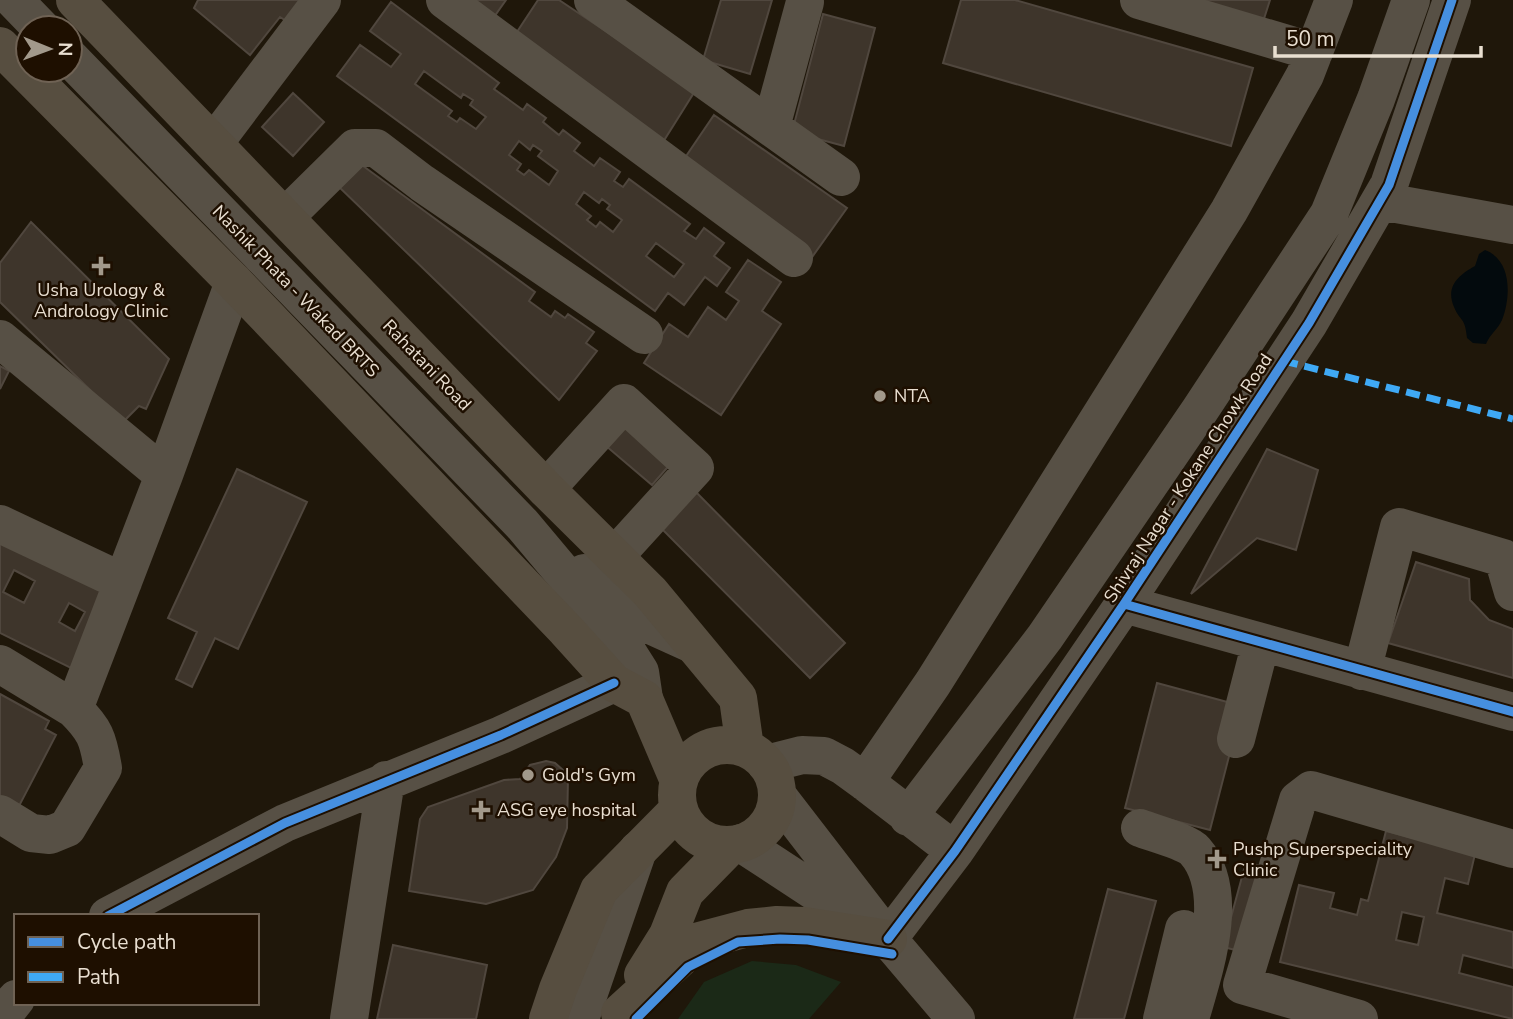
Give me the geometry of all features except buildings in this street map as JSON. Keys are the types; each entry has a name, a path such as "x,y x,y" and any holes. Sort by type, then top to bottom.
{"main road":[{"name":"Rahatani Road","path":"75,0 546,489 650,592 738,698 763,769"},
{"path":"0,46 234,282 566,630 629,691 679,795 688,826 703,839 721,845 736,844"},
{"path":"548,1019 600,890 638,850 679,795 687,765 701,752 727,744 763,769 772,816 760,833 736,844 685,892 668,935 600,1017"},
{"path":"600,1017 699,941 748,928 777,925 804,926 888,939"}],"street":[{"path":"14,0 28,14"},
{"path":"214,143 322,0"},
{"path":"445,0 794,258"},
{"path":"593,0 841,177"},
{"path":"1139,0 1314,52"},
{"path":"865,782 933,683 1222,223 1305,75 1334,0"},
{"name":"Shivraj Nagar - Kokane Chowk Road","path":"908,817 1045,638 1329,214 1376,99 1411,0"},
{"name":"Shivraj Nagar - Kokane Chowk Road","path":"888,939 955,851 1124,604 1309,323 1385,193 1452,0"},
{"path":"771,127 805,2"},
{"name":"Nashik Phata - Wakad BRTS","path":"84,72 522,524 621,642 640,672 629,691"},
{"path":"285,217 355,148 376,148 422,183 645,335"},
{"path":"1385,193 1513,208"},
{"path":"1385,193 1513,225"},
{"path":"74,709 164,475 234,282"},
{"path":"0,339 164,475"},
{"path":"546,489 624,403 695,468 614,556"},
{"path":"0,524 123,582"},
{"name":"Nashik Phata - Wakad BRTS","path":"522,524 650,625 692,644"},
{"path":"1362,671 1399,527 1503,558 1513,592"},
{"path":"1124,604 1513,712"},
{"path":"1236,739 1261,642"},
{"path":"0,664 74,709 91,726 99,743 103,768 67,828 50,835 31,833 0,814"},
{"path":"112,914 285,823 501,735 629,691"},
{"path":"955,851 843,766 824,757 802,755 763,769 888,939 956,1019"},
{"path":"348,1019 386,780"},
{"path":"1359,1019 1242,985 1297,800 1311,790 1513,849"},
{"path":"1140,828 1194,849 1213,890 1212,918 1196,940 1162,1019"},
{"path":"736,844 888,939"},
{"path":"600,1017 638,850"},
{"path":"1196,940 1249,961"},
{"path":"1189,1019 1196,940"},
{"path":"0,1019 14,1002"}],"green space":[{"path":"752,961 796,965 841,982 809,1019 678,1019 704,982"}],"shaded area":[{"path":"1485,250 1494,255 1505,270 1508,290 1502,320 1486,344 1473,343 1467,338 1464,322 1456,312 1451,293 1455,282 1475,266 1479,254"}],"marked path":[{"path":"1284,361 1513,419"}],"cycle path":[{"path":"888,939 955,851 1124,604 1309,323 1389,185 1452,0"},
{"path":"1124,604 1513,712"},
{"path":"112,914 285,823 501,735 614,683"},
{"path":"636,1019 688,967 738,942 808,940 892,954"}],"place":[{"name":"Usha Urology & Andrology Clinic","path":"101,266"},
{"name":"NTA","path":"880,396"},
{"name":"Gold's Gym","path":"528,775"},
{"name":"ASG eye hospital","path":"481,810"},
{"name":"Pushp Superspeciality Clinic","path":"1217,859"}]}
